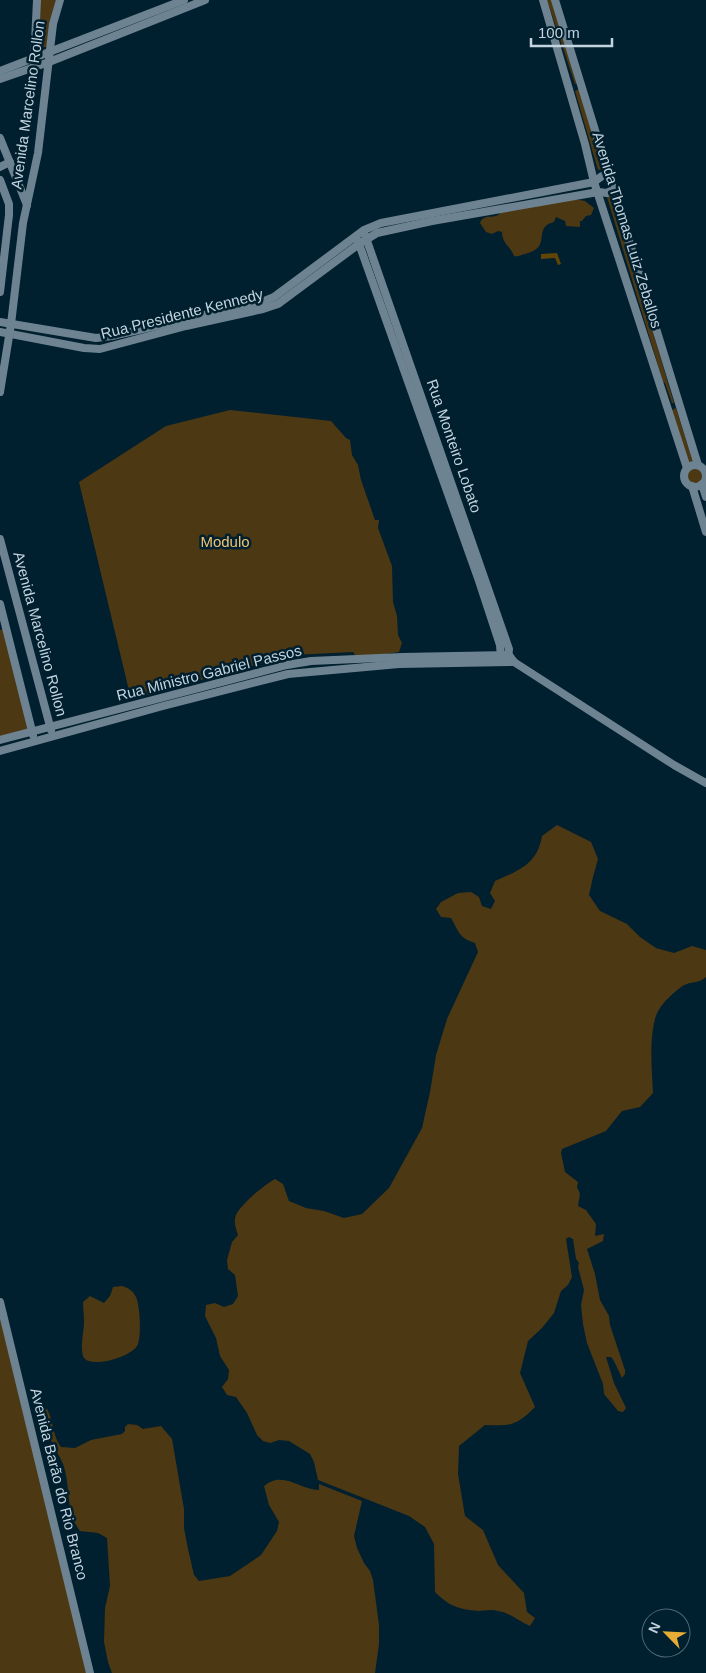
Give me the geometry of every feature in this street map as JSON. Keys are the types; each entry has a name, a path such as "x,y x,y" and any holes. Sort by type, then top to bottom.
{"street":[{"name":"Avenida Marcelino Rollon","path":"34,67 37,0"},
{"name":"Avenida Marcelino Rollon","path":"0,392 11,324 22,223 38,153 52,24 60,0"},
{"path":"0,79 49,62 184,0"},
{"path":"0,71 50,52 101,37 205,0"},
{"name":"Avenida Thomas Luiz Zeballos","path":"544,0 594,182 687,468"},
{"name":"Avenida Thomas Luiz Zeballos","path":"555,0 698,466"},
{"path":"570,89 581,85"},
{"path":"0,138 27,205"},
{"path":"0,166 10,162"},
{"name":"Rua Presidente Kennedy","path":"0,332 84,348 100,349 186,326 263,309 278,304 357,240 364,230 381,223 594,182 602,176 610,176"},
{"name":"Avenida Marcelino Rollon","path":"0,180 9,204 9,223 0,292"},
{"name":"Rua Presidente Kennedy","path":"0,322 96,338 112,336 262,302 274,297 357,240 366,239 377,232 598,192 606,193 614,189"},
{"name":"Rua Monteiro Lobato","path":"364,230 442,466"},
{"name":"Rua Monteiro Lobato","path":"357,240 509,649 506,659"},
{"path":"668,408 679,405"},
{"path":"702,484 692,486 686,482 684,475 687,468 694,465 702,467 705,474 702,484 706,497"},
{"path":"692,486 706,532"},
{"name":"Avenida Marcelino Rollon","path":"0,539 2,557 52,737"},
{"name":"Avenida Marcelino Rollon","path":"0,604 35,742"},
{"path":"506,659 706,784"},
{"name":"Rua Ministro Gabriel Passos","path":"0,740 50,726 186,696 287,665 311,661 506,659"},
{"name":"Rua Ministro Gabriel Passos","path":"0,751 52,737 162,702"},
{"name":"Avenida Barão do Rio Branco","path":"0,1302 90,1673"}],"green space":[{"path":"40,0 57,0 54,7 49,47 40,47"},
{"path":"547,0 553,0 578,83 575,84"},
{"path":"579,89 603,169 598,170 575,91"},
{"path":"612,195 674,403 672,403 663,382 607,197"},
{"path":"574,199 585,201 594,208 591,215 586,216 580,221 580,227 566,226 565,221 556,217 554,222 544,228 540,244 537,248 518,256 514,256 512,253 503,239 502,232 498,231 492,234 486,232 480,223 484,218 499,215 501,212"},
{"path":"676,408 693,462 688,463 672,410"},
{"name":"Modulo","path":"230,410 331,421 350,440 352,455 358,465 361,480 375,520 379,520 378,528 392,566 393,602 397,616 398,635 402,643 399,652 361,656 356,656 353,652 293,655 131,699 79,482 166,426"},
{"path":"691,468 697,468 702,473 700,482 691,484 686,479 686,473"},
{"path":"6,628 28,729 0,737 0,630"},
{"path":"557,825 591,842 598,859 589,895 600,911 627,924 640,937 656,948 674,953 692,946 706,950 706,977 681,987 665,1001 657,1014 651,1046 653,1093 640,1107 622,1111 606,1131 562,1149 561,1153 565,1172 578,1182 577,1187 580,1194 578,1206 586,1210 596,1224 595,1236 604,1234 603,1241 587,1249 595,1274 600,1300 609,1316 610,1325 625,1370 622,1378 611,1357 606,1357 614,1383 626,1408 623,1412 618,1411 604,1394 603,1384 587,1343 581,1305 584,1290 573,1239 569,1237 566,1239 572,1277 568,1285 561,1291 554,1313 528,1341 520,1373 535,1407 513,1424 485,1425 459,1446 458,1474 465,1516 483,1530 498,1565 524,1593 527,1612 535,1618 530,1626 503,1612 465,1609 445,1601 435,1592 434,1544 425,1527 409,1516 318,1480 310,1454 289,1441 279,1440 270,1443 263,1441 257,1435 247,1413 236,1397 227,1395 222,1387 228,1379 229,1370 220,1356 216,1338 205,1316 206,1305 215,1303 224,1307 233,1304 238,1296 235,1275 228,1269 227,1260 232,1242 238,1235 235,1218 248,1200 270,1182 275,1179 283,1184 289,1201 306,1208 324,1211 344,1218 362,1214 389,1188 422,1128 436,1055 447,1019 478,952 475,943 462,937 451,918 441,917 436,909 441,902 458,893 471,892 479,897 482,906 491,909 495,901 490,893 495,881 526,865 536,854 542,836"},
{"path":"122,1286 132,1291 136,1297 139,1314 139,1342 133,1350 119,1358 101,1362 87,1360 83,1356 82,1347 83,1302 90,1296 104,1303 110,1296 113,1287"},
{"path":"0,1312 89,1673 0,1673"},
{"path":"42,1407 47,1409 56,1438 61,1447 75,1448 91,1440 122,1434 128,1424 137,1425 143,1429 161,1426 172,1439 184,1509 184,1528 194,1575 199,1581 230,1576 261,1555 277,1531 279,1522 269,1505 264,1486 271,1482 285,1480 319,1490 319,1484 362,1501 354,1536 357,1548 373,1580 379,1625 379,1644 375,1673 112,1673 104,1642 105,1608 110,1586 107,1538 98,1533 80,1531 75,1524 62,1461 51,1440"}],"shaded area":[{"path":"557,253 561,264 558,265 555,258 541,259 541,254"}]}
